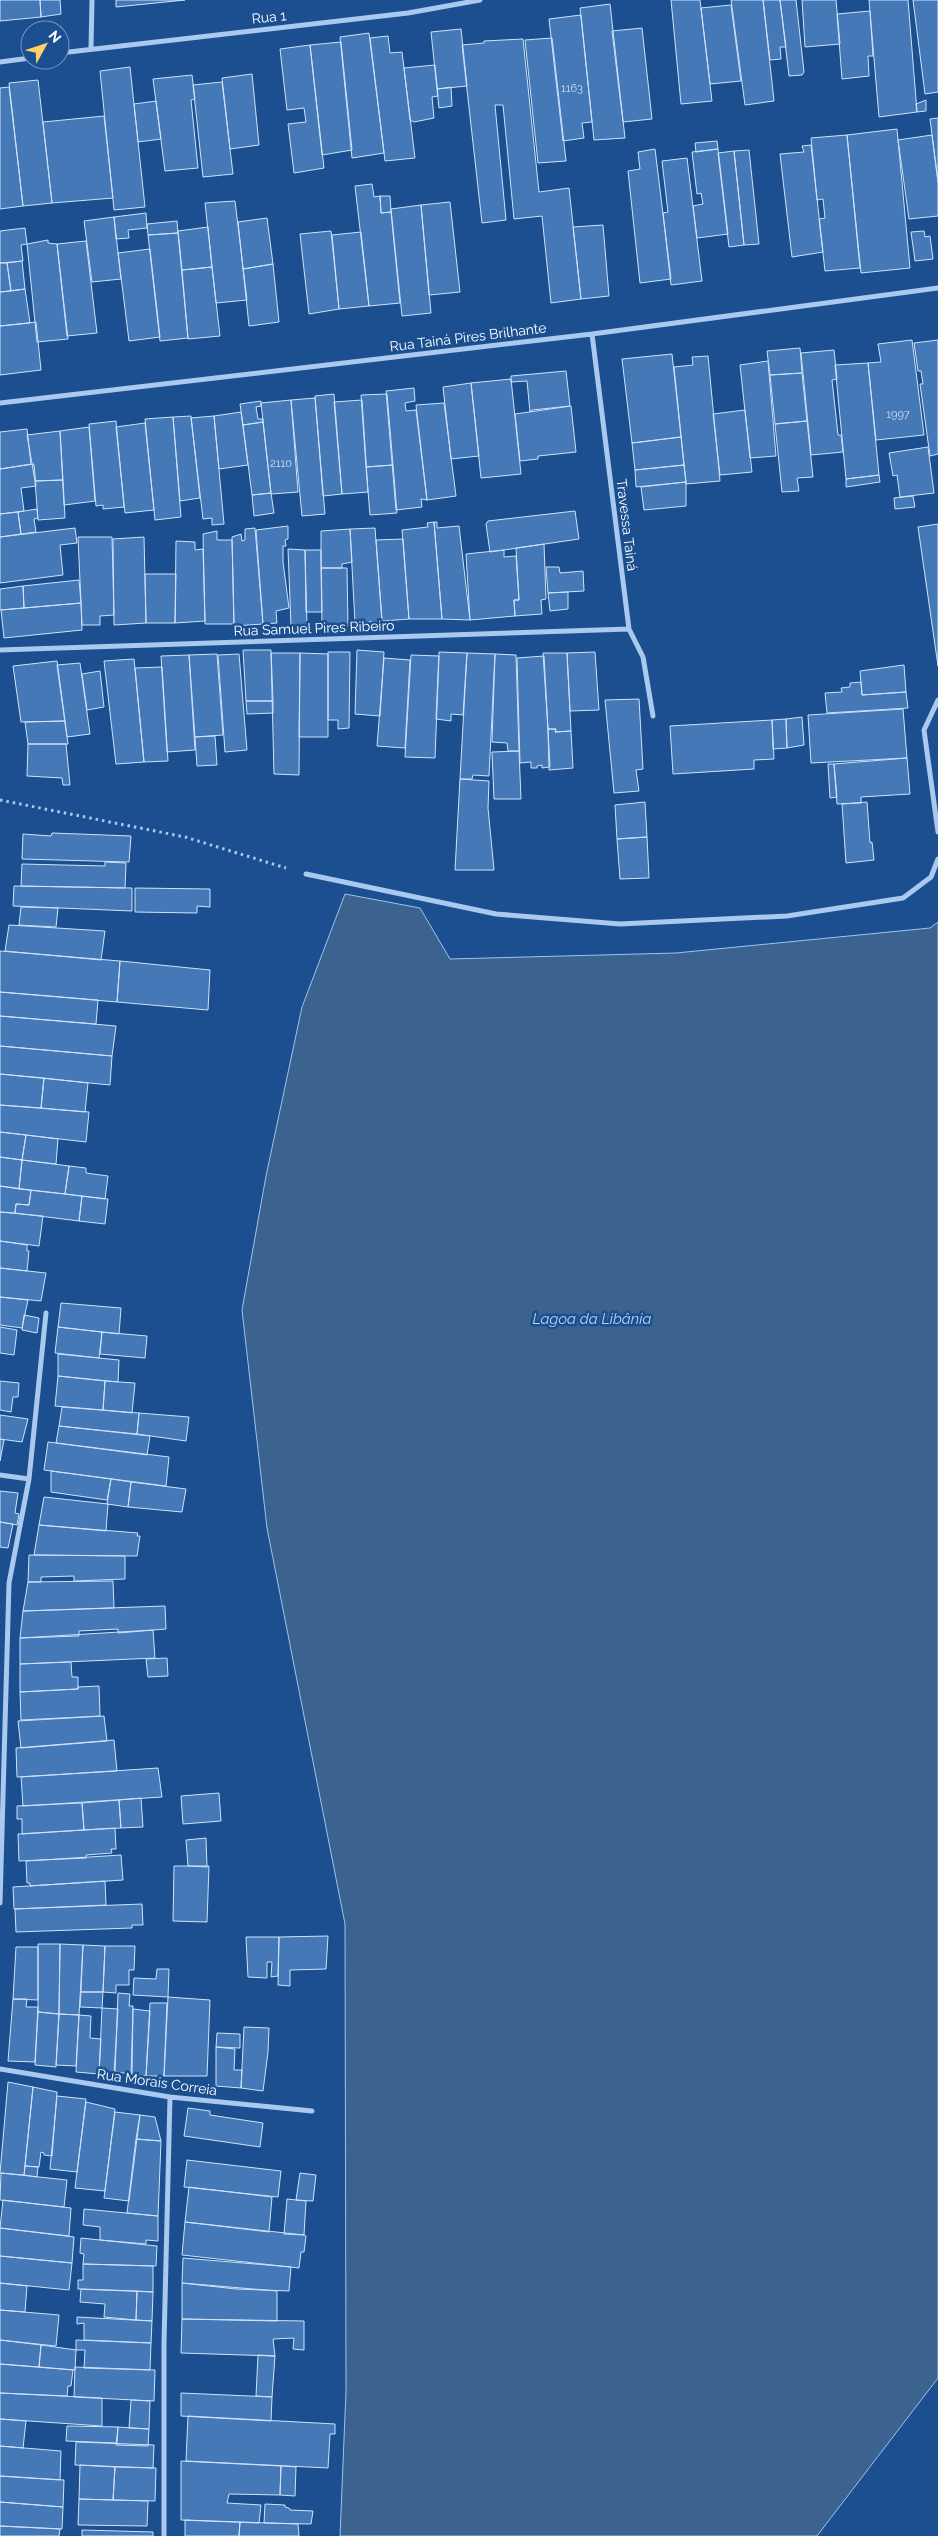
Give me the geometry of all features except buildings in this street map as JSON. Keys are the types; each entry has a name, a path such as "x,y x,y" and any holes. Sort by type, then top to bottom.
{"street":[{"path":"92,0 92,48"},
{"name":"Rua 1","path":"70,51 408,13 480,0"},
{"path":"0,62 20,59"},
{"name":"Rua Tainá Pires Brilhante","path":"0,402 592,334 938,288"},
{"name":"Travessa Tainá","path":"592,334 629,629 643,657 652,716"},
{"name":"Rua Samuel Pires Ribeiro","path":"0,650 629,629"},
{"path":"938,700 924,730 938,832"},
{"path":"306,874 496,914 620,924 787,916 903,898 930,877 938,859"},
{"path":"0,1903 9,1583 29,1479 46,1313"},
{"path":"0,1475 29,1479"},
{"name":"Rua Morais Correia","path":"0,2070 170,2097 312,2111"},
{"path":"164,2536 164,2333 170,2097"}],"path":[{"path":"0,800 185,838 306,874"}],"water":[{"name":"Lagoa da Libânia","path":"345,894 420,908 450,959 676,953 930,928 938,922 938,2378 817,2536 340,2536 346,2391 345,1924 267,1528 242,1310 266,1176 302,1007"}]}
